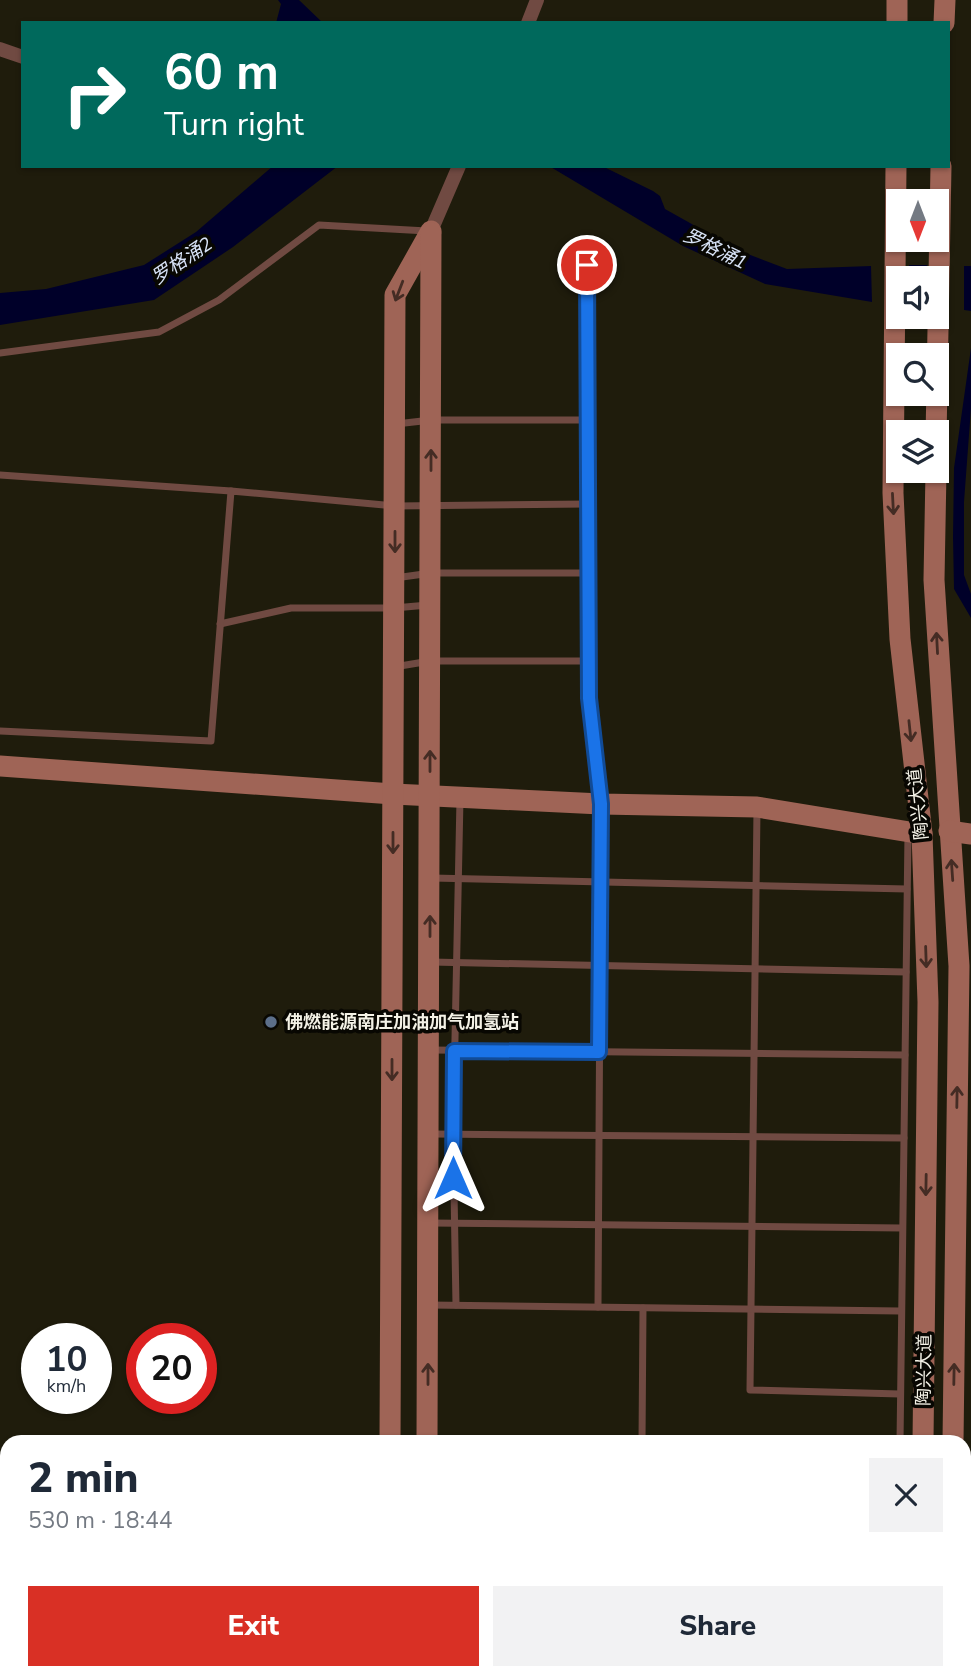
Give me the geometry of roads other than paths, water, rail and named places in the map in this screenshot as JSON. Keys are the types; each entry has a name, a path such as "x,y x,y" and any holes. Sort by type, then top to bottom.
{"street":[{"path":"529,21 537,0"},
{"path":"897,0 897,21"},
{"path":"944,21 945,0"},
{"path":"0,49 21,56"},
{"path":"389,1435 395,295 431,231 458,168"},
{"name":"陶兴大道","path":"896,168 892,493 900,639 928,1002 923,1435"},
{"path":"936,420 942,168"},
{"path":"427,1435 431,231"},
{"name":"陶兴大道","path":"936,483 933,580 958,966 953,1435"},
{"path":"0,766 393,794 601,804 757,807 915,832"},
{"path":"949,831 971,834"}],"lane":[{"path":"0,353 159,332 219,300 319,225 431,231"},
{"path":"587,239 589,698 601,804 598,1307"},
{"path":"395,424 431,420 588,420"},
{"path":"0,475 231,491 395,506 588,504"},
{"path":"0,731 211,741 231,491"},
{"path":"394,578 430,573 589,573"},
{"path":"220,624 291,608 394,608 430,605"},
{"path":"394,667 430,661 589,661"},
{"path":"456,1305 453,1134 460,797"},
{"path":"757,807 750,1390 900,1394"},
{"path":"900,1435 907,889 915,832"},
{"path":"430,878 907,889"},
{"path":"429,962 906,972"},
{"path":"429,1050 905,1055"},
{"path":"429,1134 904,1138"},
{"path":"428,1223 902,1228"},
{"path":"428,1305 900,1311"},
{"path":"642,1435 643,1308"}],"water":[{"path":"278,0 299,0 321,21 277,21 281,4"},
{"name":"罗格涌2","path":"271,168 335,168 233,247 154,300 0,325 0,293 46,289 144,265 196,232"},
{"name":"罗格涌1","path":"552,168 606,168 653,191 660,196 665,209 740,251 787,269 871,266 872,302 765,284 683,246"},
{"path":"964,266 971,266 971,311 964,310"},
{"path":"971,348 971,408 964,502 964,575 971,594 971,618 954,589 953,537 954,468"}],"place":[{"name":"佛燃能源南庄加油加气加氢站","path":"271,1022"}]}
